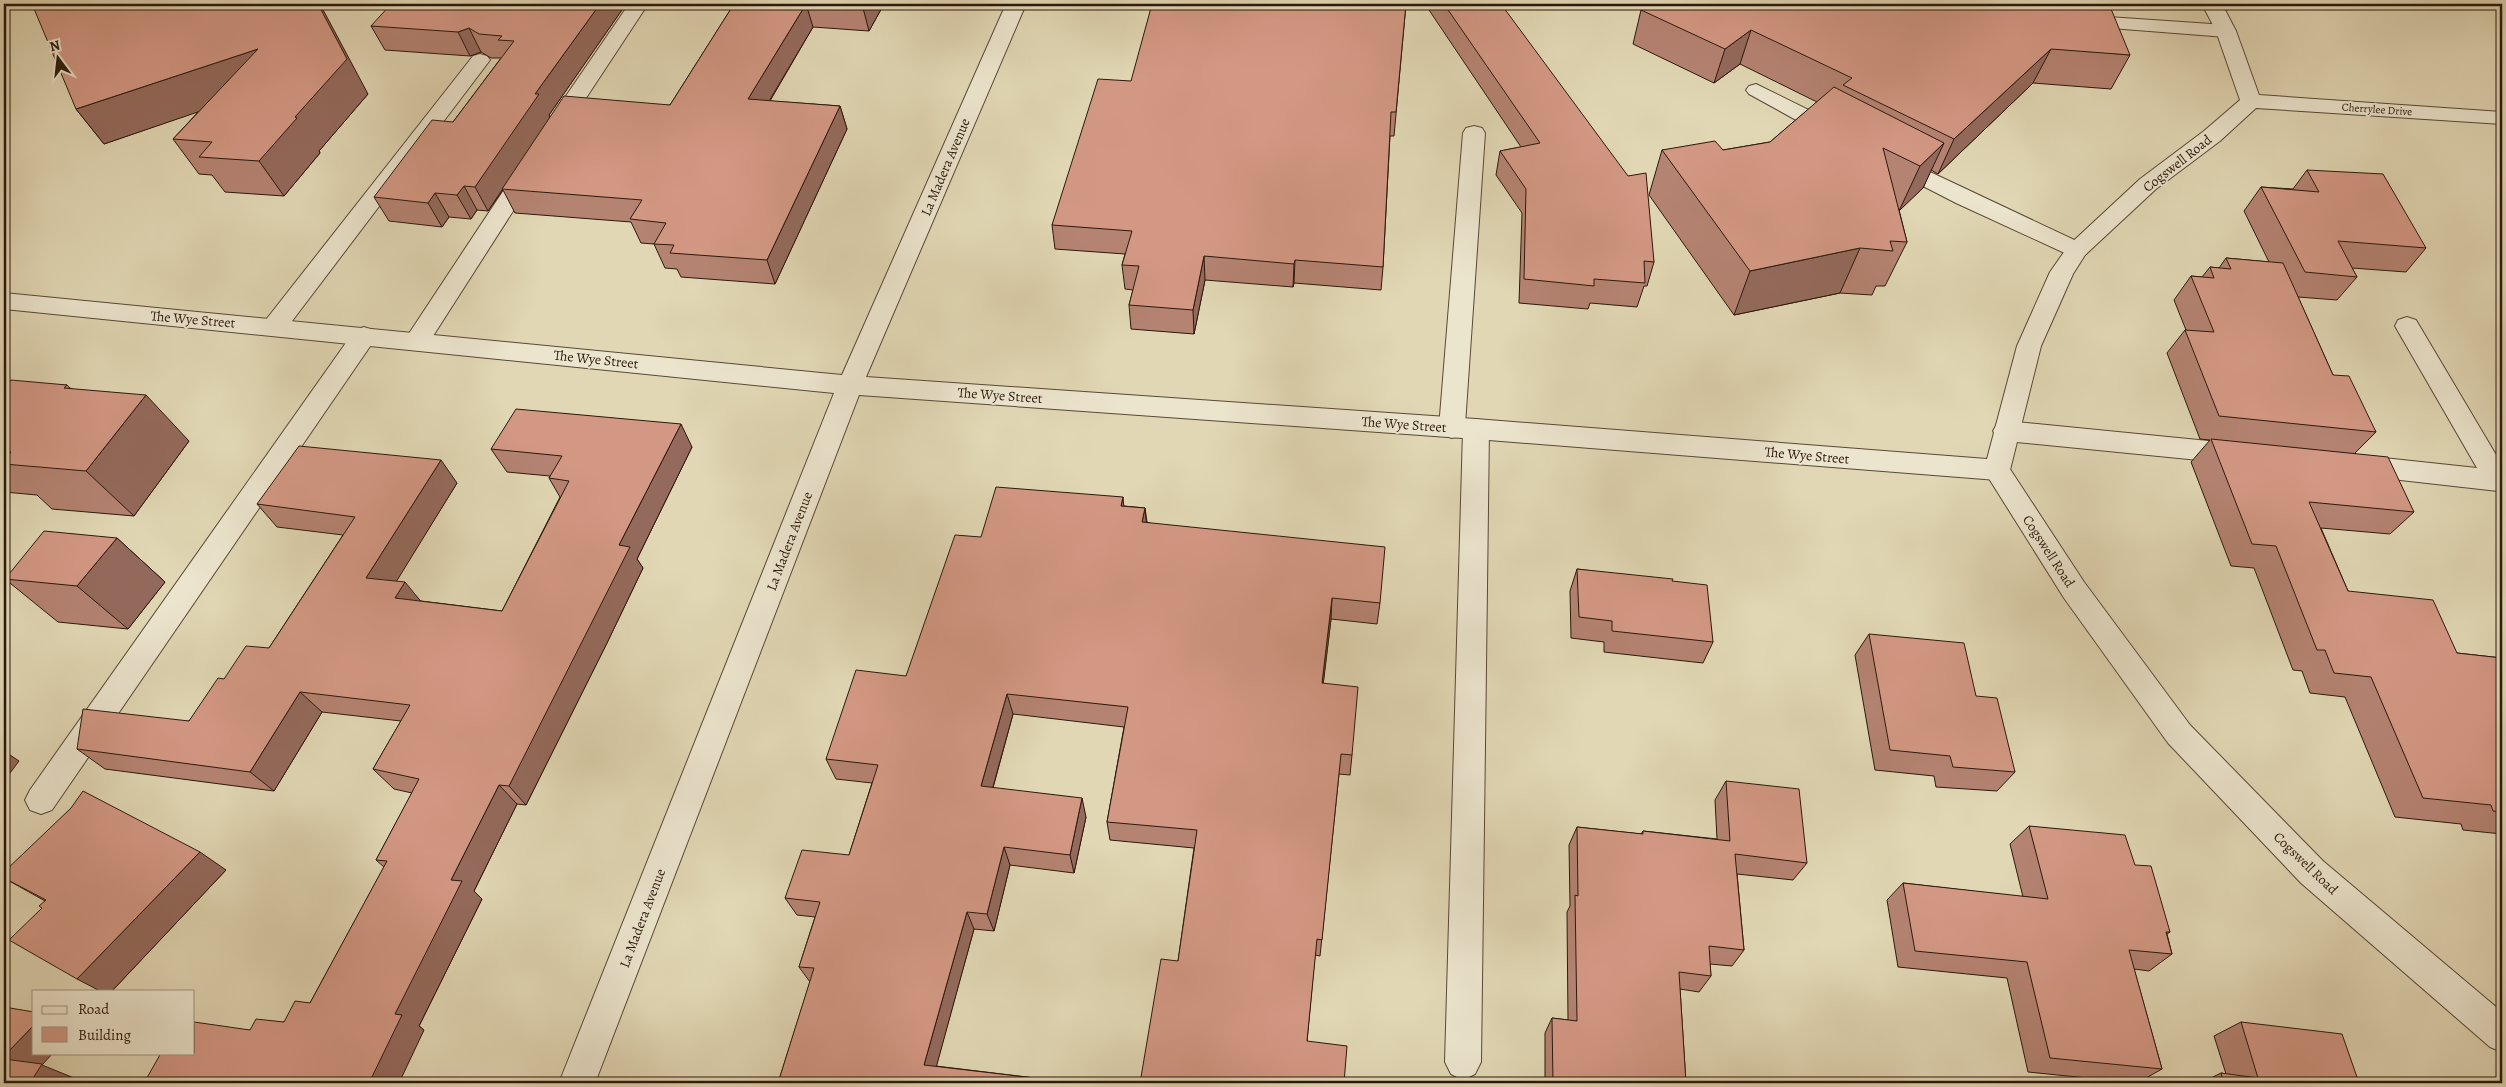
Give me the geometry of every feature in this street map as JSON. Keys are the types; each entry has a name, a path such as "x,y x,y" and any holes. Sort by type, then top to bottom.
{"street":[{"name":"La Madera Avenue","path":"577,1083 850,384 1016,4"},
{"path":"2212,4 2226,31 2251,101"},
{"path":"417,341 636,7"},
{"path":"2057,19 2226,31"},
{"path":"274,327 480,60"},
{"path":"1756,90 1851,140"},
{"name":"Cherrylee Drive","path":"2251,101 2502,118"},
{"name":"Cogswell Road","path":"2251,101 2212,136 2148,184 2077,250 2062,272 2029,346 1997,470 2074,590 2179,734 2312,872 2502,1035"},
{"path":"1463,1062 1464,428 1474,134"},
{"path":"1877,154 1964,198 2077,250"},
{"name":"The Wye Street","path":"4,301 850,384 1464,428 1997,470"},
{"path":"2407,326 2500,485"},
{"path":"41,800 364,336"},
{"path":"2006,431 2262,456"},
{"path":"2331,463 2500,485"}],"building":[{"path":"32,4 318,4 347,59 259,161 199,157 212,142 173,139 258,49 76,109"},
{"path":"391,4 600,4 535,94 539,94 475,187 464,186 457,195 435,193 428,203 374,197 432,120 453,122 514,41 498,40 502,36 479,34 469,28 458,32 371,26"},
{"path":"734,4 806,4 748,99 840,106 767,260 670,253 674,245 654,244 666,223 630,219 642,200 502,189 564,96 670,105"},
{"path":"815,4 865,4 863,8"},
{"path":"1152,4 1406,4 1396,112 1391,112 1383,267 1295,260 1294,264 1204,256 1193,310 1129,305 1139,266 1122,265 1132,231 1052,225 1098,79 1131,81"},
{"path":"1444,4 1501,4 1628,176 1646,173 1654,262 1644,261 1645,283 1594,279 1594,286 1524,279 1526,189 1500,151 1540,143"},
{"path":"1650,4 2109,4 2130,55 2051,49 1954,139 1843,85 1852,78 1751,30 1725,49 1641,10"},
{"path":"1834,87 1944,143 1920,166 1883,148 1907,242 1890,241 1893,251 1860,248 1750,271 1662,150 1715,141 1723,150 1770,142"},
{"path":"2307,170 2383,174 2426,248 2338,241 2357,277 2305,272 2261,187 2319,192"},
{"path":"2226,258 2283,263 2333,375 2349,376 2376,432 2219,416 2185,330 2214,332 2191,276 2214,278 2210,267 2231,269"},
{"path":"11,380 67,385 64,388 146,395 86,471 4,464 4,460 11,452 4,452 4,388"},
{"path":"516,409 681,424 619,545 630,547 509,786 499,785 451,880 462,881 395,1014 402,1015 369,1083 144,1083 160,1054 195,1054 195,1022 250,1030 256,1019 284,1022 295,1001 310,1003 387,861 376,860 419,779 373,769 410,705 300,692 250,772 77,749 83,709 189,721 218,678 224,679 246,646 269,648 355,517 257,504 299,446 441,460 366,578 405,582 395,598 502,611 569,481 549,478 562,456 491,449"},
{"path":"2211,439 2388,457 2414,512 2309,502 2348,591 2433,600 2457,653 2502,658 2502,812 2493,811 2491,805 2423,798 2371,677 2334,673 2325,650 2317,650 2276,546 2252,544"},
{"path":"996,487 1123,497 1121,506 1145,508 1142,522 1385,547 1380,603 1332,598 1322,683 1358,687 1352,755 1341,754 1322,940 1317,939 1307,1041 1347,1046 1344,1083 1140,1083 1161,959 1178,961 1197,830 1107,822 1128,707 1007,694 981,786 1082,798 1070,855 1004,847 987,914 967,912 924,1065 1043,1079 1042,1083 778,1083 814,968 799,967 820,902 785,898 802,850 849,855 878,765 826,759 856,670 906,676 955,535 981,537"},
{"path":"44,531 117,538 77,586 5,579"},
{"path":"1577,569 1673,579 1672,581 1707,585 1713,642 1612,631 1612,621 1579,617"},
{"path":"1869,634 1964,643 1976,696 1997,698 2015,772 1953,767 1950,756 1890,750"},
{"path":"1726,781 1799,789 1807,863 1735,854 1744,950 1709,946 1711,976 1679,972 1686,1083 1553,1083 1552,1018 1577,1021 1575,895 1578,896 1577,827 1643,834 1643,831 1730,841"},
{"path":"83,791 200,852 77,979 9,940 42,908 39,906 46,900 4,878 4,872 71,808"},
{"path":"2029,826 2125,835 2135,865 2151,866 2170,932 2166,932 2172,954 2129,950 2162,1069 2050,1058 2027,962 1915,951 1903,883 2048,899"},
{"path":"4,1007 32,1012 32,1027 4,1056"},
{"path":"2241,1022 2342,1034 2358,1080 2382,1083 2224,1083 2221,1073 2258,1078"},
{"path":"4,1059 42,1064 30,1083 4,1083"}]}
